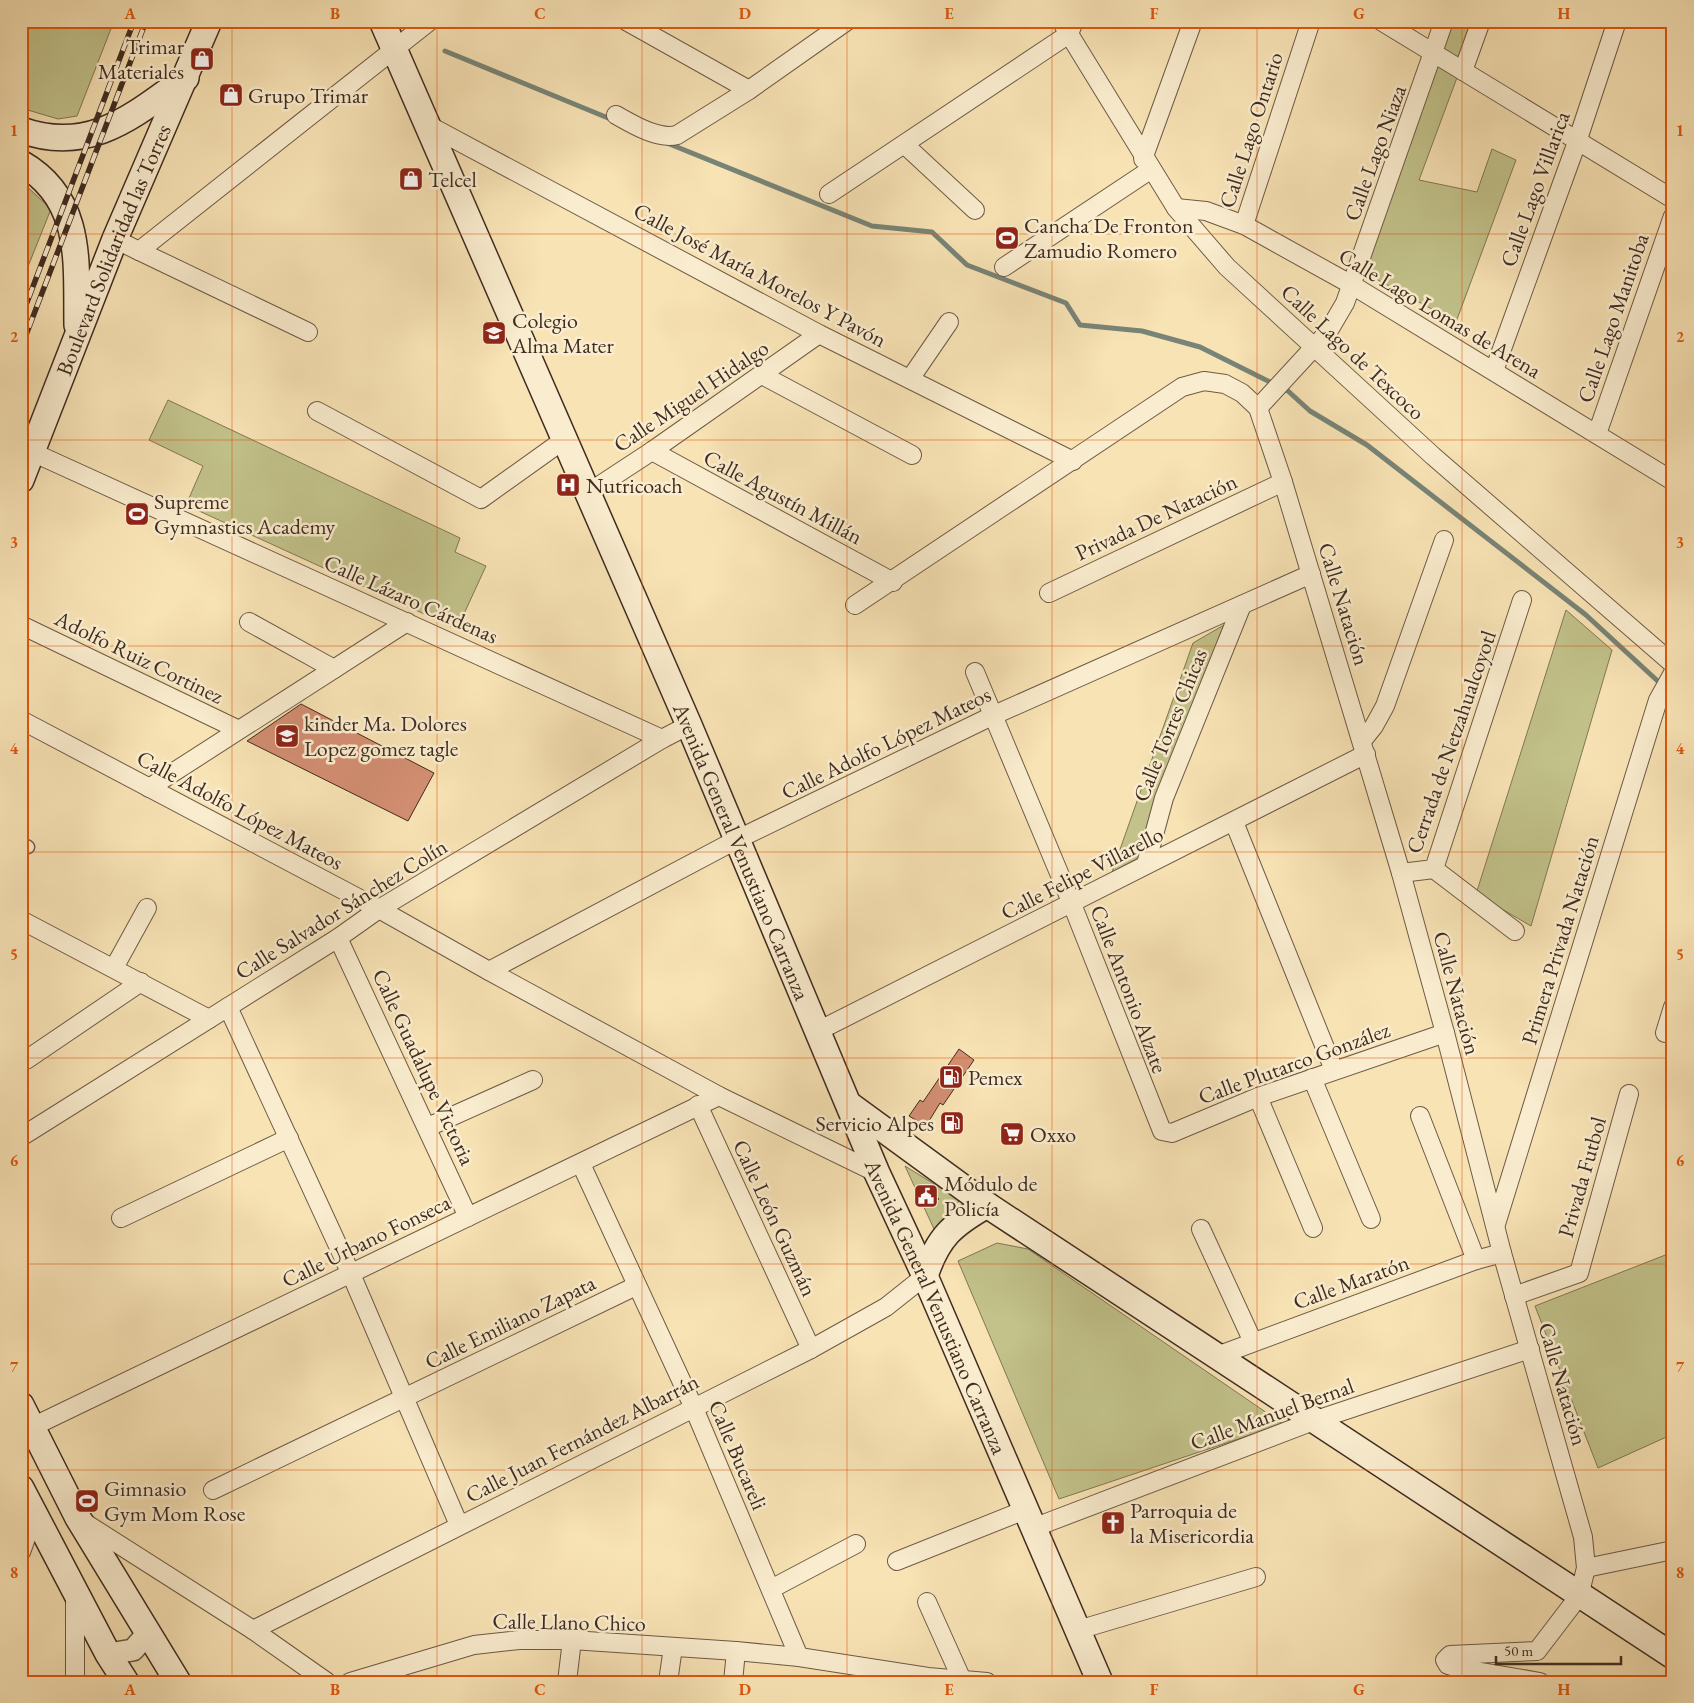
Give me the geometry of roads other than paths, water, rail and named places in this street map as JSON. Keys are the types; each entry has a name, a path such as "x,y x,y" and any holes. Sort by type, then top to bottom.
{"main road":[{"name":"Boulevard Solidaridad las Torres","path":"21,480 115,240 209,21"},
{"name":"Avenida General Venustiano Carranza","path":"382,21 689,725 877,1173 925,1276 1100,1682"},
{"path":"21,130 63,138 96,133 126,120 186,78"},
{"path":"21,163 50,186 67,212 72,227 76,244 78,338"},
{"path":"850,1105 987,1205 1316,1420 1579,1596 1673,1656"},
{"path":"925,1276 940,1242 951,1228 987,1205"},
{"path":"27,1416 78,1518 178,1682"},
{"path":"21,1488 26,1534 75,1591 108,1654 126,1682"}],"street":[{"path":"139,251 430,21"},
{"path":"626,21 749,90"},
{"path":"616,115 640,128 672,136 682,133 749,90 847,21"},
{"path":"1004,267 1147,164 1193,21"},
{"name":"Calle Lago Ontario","path":"1244,224 1311,21"},
{"path":"1381,21 1673,199"},
{"name":"Calle Lago Niaza","path":"1258,408 1328,332 1337,318 1352,285 1444,21"},
{"path":"1463,71 1481,21"},
{"name":"Calle Lago Villarica","path":"1494,371 1577,142 1617,21"},
{"path":"829,194 905,145 1068,26"},
{"name":"Calle Lago de Texcoco","path":"1068,26 1147,164 1176,208 1227,267 1313,348 1433,456 1669,677"},
{"name":"Calle José María Morelos Y Pavón","path":"428,124 819,334 1073,461"},
{"path":"905,145 975,210"},
{"name":"Calle Lago Lomas de Arena","path":"1176,208 1206,211 1244,224 1352,285 1673,481"},
{"name":"Calle Lago Manitoba","path":"1596,434 1673,216"},
{"path":"115,240 308,332"},
{"path":"910,379 949,322"},
{"name":"Calle Miguel Hidalgo","path":"588,493 652,451 819,334"},
{"path":"762,375 912,456"},
{"path":"855,605 893,582 1182,387 1193,382 1214,381 1226,384 1242,393 1258,408"},
{"name":"Calle Natación","path":"1258,408 1311,574 1401,873 1496,1224 1502,1253 1574,1502 1583,1538 1586,1568 1579,1596"},
{"path":"317,411 481,499 565,440"},
{"name":"Calle Agustín Millán","path":"652,451 893,582"},
{"name":"Calle Lázaro Cárdenas","path":"32,452 662,738"},
{"name":"Privada De Natación","path":"1049,593 1282,482"},
{"path":"1364,748 1385,706 1444,540"},
{"name":"Calle Adolfo López Mateos","path":"489,971 736,840 992,716 1311,574"},
{"name":"Cerrada de Netzahualcoyotl","path":"1401,873 1434,869 1522,600"},
{"name":"Calle Torres Chicas","path":"1146,864 1164,798 1242,605"},
{"path":"249,622 334,669"},
{"path":"149,788 407,622"},
{"name":"Adolfo Ruiz Cortinez","path":"21,625 238,730"},
{"name":"Calle Antonio Alzate","path":"975,672 1072,904 1160,1130"},
{"name":"Primera Privada Natación","path":"1496,1224 1669,677"},
{"name":"Calle Adolfo López Mateos","path":"21,720 379,908 489,971 720,1096 877,1173"},
{"name":"Calle Salvador Sánchez Colín","path":"21,1137 338,938 379,908 662,738 689,725"},
{"name":"Calle Felipe Villarello","path":"818,1031 1072,904 1146,864 1234,822 1364,748"},
{"path":"1234,822 1334,1070"},
{"path":"1434,869 1515,931"},
{"path":"114,968 147,908"},
{"path":"21,920 142,982 209,1019"},
{"name":"Calle Guadalupe Victoria","path":"338,938 428,1127 468,1217"},
{"path":"26,1060 142,982"},
{"path":"228,1007 350,1274 459,1525"},
{"path":"1665,1033 1673,1007"},
{"name":"Calle Plutarco González","path":"1160,1130 1165,1133 1172,1132 1258,1097 1445,1033"},
{"path":"1312,1078 1370,1219"},
{"path":"428,1127 532,1080"},
{"name":"Privada Futbol","path":"1514,1296 1579,1273 1629,1094"},
{"name":"Calle Urbano Fonseca","path":"27,1416 350,1274 720,1096"},
{"path":"1258,1097 1313,1228"},
{"name":"Calle León Guzmán","path":"698,1105 811,1349"},
{"path":"1420,1116 1476,1260"},
{"path":"121,1218 289,1138"},
{"name":"Calle Bucareli","path":"581,1164 693,1406 799,1657"},
{"path":"1201,1229 1253,1342"},
{"name":"Calle Maratón","path":"1217,1356 1476,1260 1502,1253"},
{"name":"Calle Juan Fernández Albarrán","path":"253,1630 693,1406 811,1349 886,1307 925,1276"},
{"name":"Calle Emiliano Zapata","path":"213,1490 636,1286"},
{"name":"Calle Manuel Bernal","path":"897,1561 1029,1519 1316,1420 1530,1349"},
{"path":"78,1518 253,1630 327,1682"},
{"path":"771,1589 856,1544"},
{"path":"1586,1568 1673,1550"},
{"path":"1078,1630 1256,1576"},
{"path":"75,1591 75,1682"},
{"path":"1540,1682 1458,1668 1446,1664 1445,1658 1450,1655 1537,1651 1579,1596"},
{"path":"927,1602 962,1680"},
{"path":"108,1654 133,1650 148,1633"},
{"path":"568,1682 572,1640"},
{"name":"Calle Llano Chico","path":"350,1682 371,1679 488,1642 572,1640 799,1657 928,1679 987,1682"},
{"name":"Calle Llano Chico","path":"668,1682 672,1647"},
{"path":"732,1682 736,1651"}],"waterway":[{"path":"445,51 613,120"},
{"path":"667,143 872,226 932,232 967,265 1066,303 1080,325 1142,331 1200,347 1288,391 1310,411 1367,445 1586,615 1662,685"}],"railway":[{"path":"21,318 134,21"},
{"path":"21,348 146,21"}],"place":[{"name":"Trimar Materiales","path":"202,59"},
{"name":"Grupo Trimar","path":"231,95"},
{"name":"Telcel","path":"411,179"},
{"name":"Cancha De Fronton Zamudio Romero","path":"1007,238"},
{"name":"Colegio Alma Mater","path":"494,333"},
{"name":"Nutricoach","path":"568,485"},
{"name":"Supreme Gymnastics Academy","path":"137,514"},
{"name":"kinder Ma. Dolores Lopez gomez tagle","path":"287,736"},
{"name":"Pemex","path":"951,1077"},
{"name":"Servicio Alpes","path":"952,1123"},
{"name":"Oxxo","path":"1012,1134"},
{"name":"Módulo de Policía","path":"926,1196"},
{"name":"Gimnasio Gym Mom Rose","path":"87,1501"},
{"name":"Parroquia de la Misericordia","path":"1113,1523"}]}
